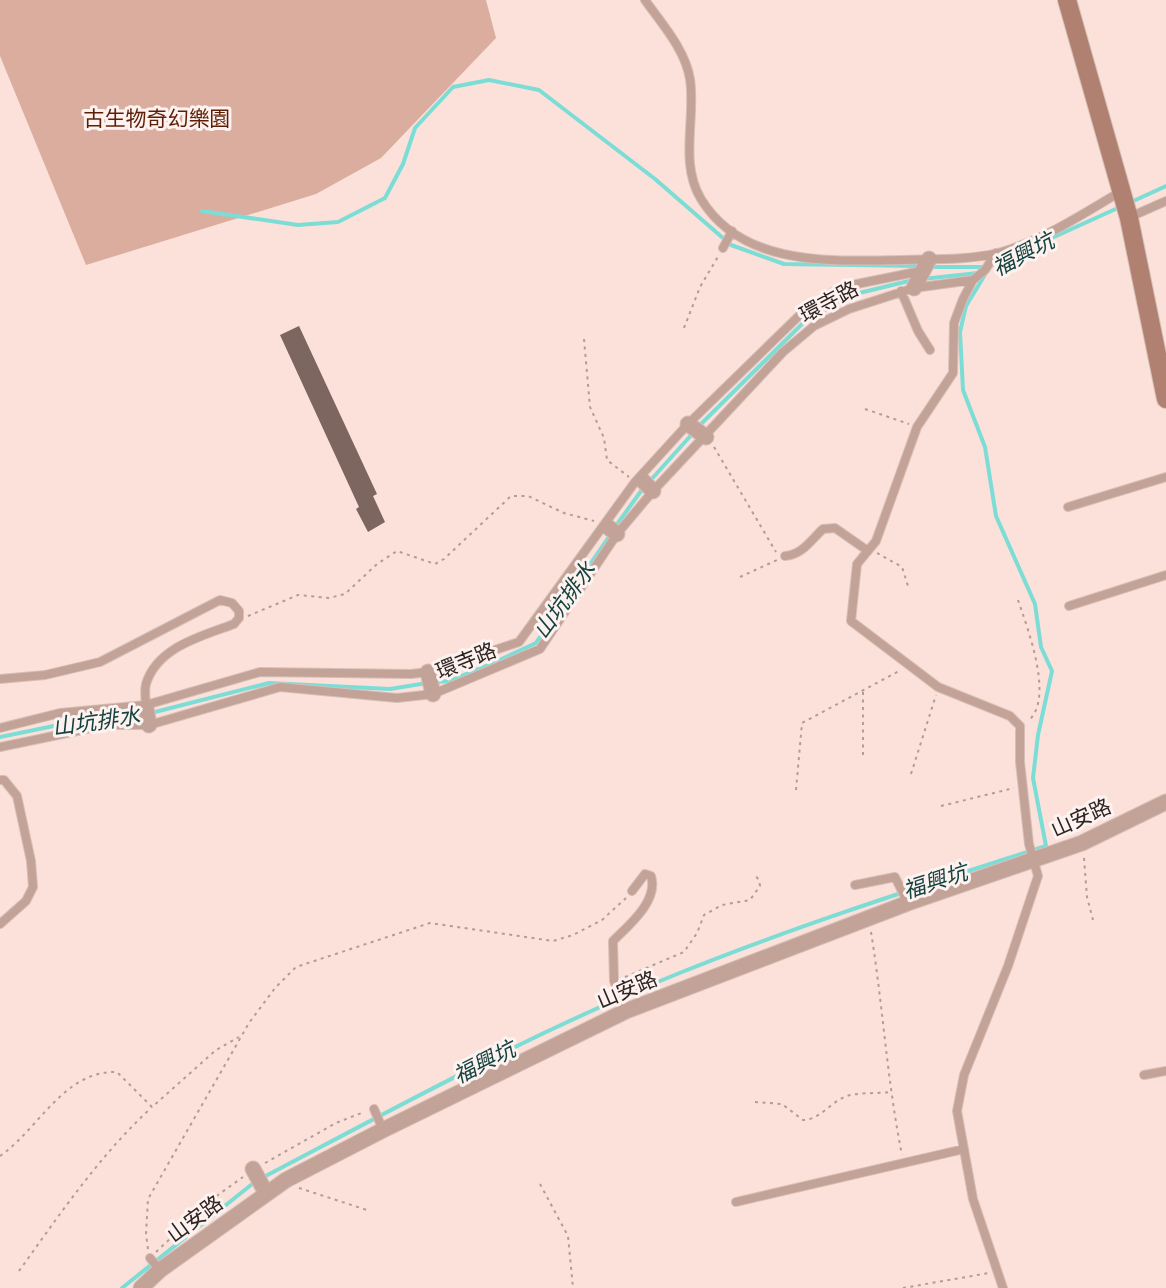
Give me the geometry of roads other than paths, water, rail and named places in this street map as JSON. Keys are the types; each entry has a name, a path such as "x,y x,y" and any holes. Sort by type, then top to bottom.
{"street":[{"path":"1067,0 1129,218 1166,399"},
{"path":"908,290 925,265"},
{"name":"山安路","path":"141,1288 160,1270 286,1180 626,1011 908,903 1082,843 1166,802"},
{"path":"253,1169 266,1193"}],"lane":[{"path":"645,0 681,54 689,75 692,98 691,174 694,185 717,221 751,243 783,255 826,261 925,265 996,253 1031,241 1068,223 1120,192"},
{"path":"1129,218 1166,201"},
{"path":"723,248 732,231"},
{"path":"996,253 985,270 973,280 954,323 953,373 917,427 876,541 857,564 851,621 938,687 1010,716 1020,726 1029,844 1038,876 1008,966 964,1075 957,1111 973,1199 1003,1288"},
{"name":"環寺路","path":"0,728 60,713 147,714 260,672 411,674 431,684 540,649 611,530 644,485 808,307 842,287 925,265"},
{"name":"環寺路","path":"0,747 280,687 397,698 519,642 611,530 644,485 695,430 814,326 849,309 908,290 973,280"},
{"path":"908,290 918,331 930,350"},
{"path":"1068,507 1166,477"},
{"path":"784,556 805,548 823,529 835,528 868,551"},
{"path":"1069,606 1166,575"},
{"path":"0,679 45,675 100,662 220,600 232,603 239,611 239,618 234,624 178,645 162,659 146,684 147,714"},
{"path":"0,780 4,780 17,796 31,861 33,887 26,901 0,924"},
{"path":"626,1011 614,981 613,941 640,914 649,897 653,882 651,876 645,874 632,891"},
{"path":"855,885 895,877 908,903"},
{"path":"1144,1075 1166,1071"},
{"path":"374,1109 383,1130"},
{"path":"736,1202 964,1149"},
{"path":"150,1258 160,1270"}],"waterway":[{"path":"202,211 298,225 338,222 385,198 403,164 415,128 453,87 489,80 539,90 655,179 731,245 784,264 919,266"},
{"name":"福興坑","path":"1129,203 1166,186"},
{"name":"福興坑","path":"990,266 1120,207"},
{"path":"930,267 985,267"},
{"name":"山坑排水","path":"923,279 978,273"},
{"name":"福興坑","path":"262,1178 467,1071 624,996 723,956 814,923 1046,846 1033,778 1038,735 1052,671 1041,647 1035,604 996,516 985,447 963,390 960,332 966,306 986,273"},
{"name":"山坑排水","path":"699,426 803,323 851,295 913,280"},
{"name":"山坑排水","path":"649,482 694,432"},
{"name":"山坑排水","path":"615,527 644,487"},
{"name":"山坑排水","path":"435,682 449,681 536,643 611,534"},
{"name":"山坑排水","path":"151,713 269,683 390,689 427,683"},
{"name":"山坑排水","path":"0,737 107,715 144,715"},
{"name":"福興坑","path":"122,1288 256,1181"}],"park label":[{"name":"古生物奇幻樂園","path":"157,119"}]}
